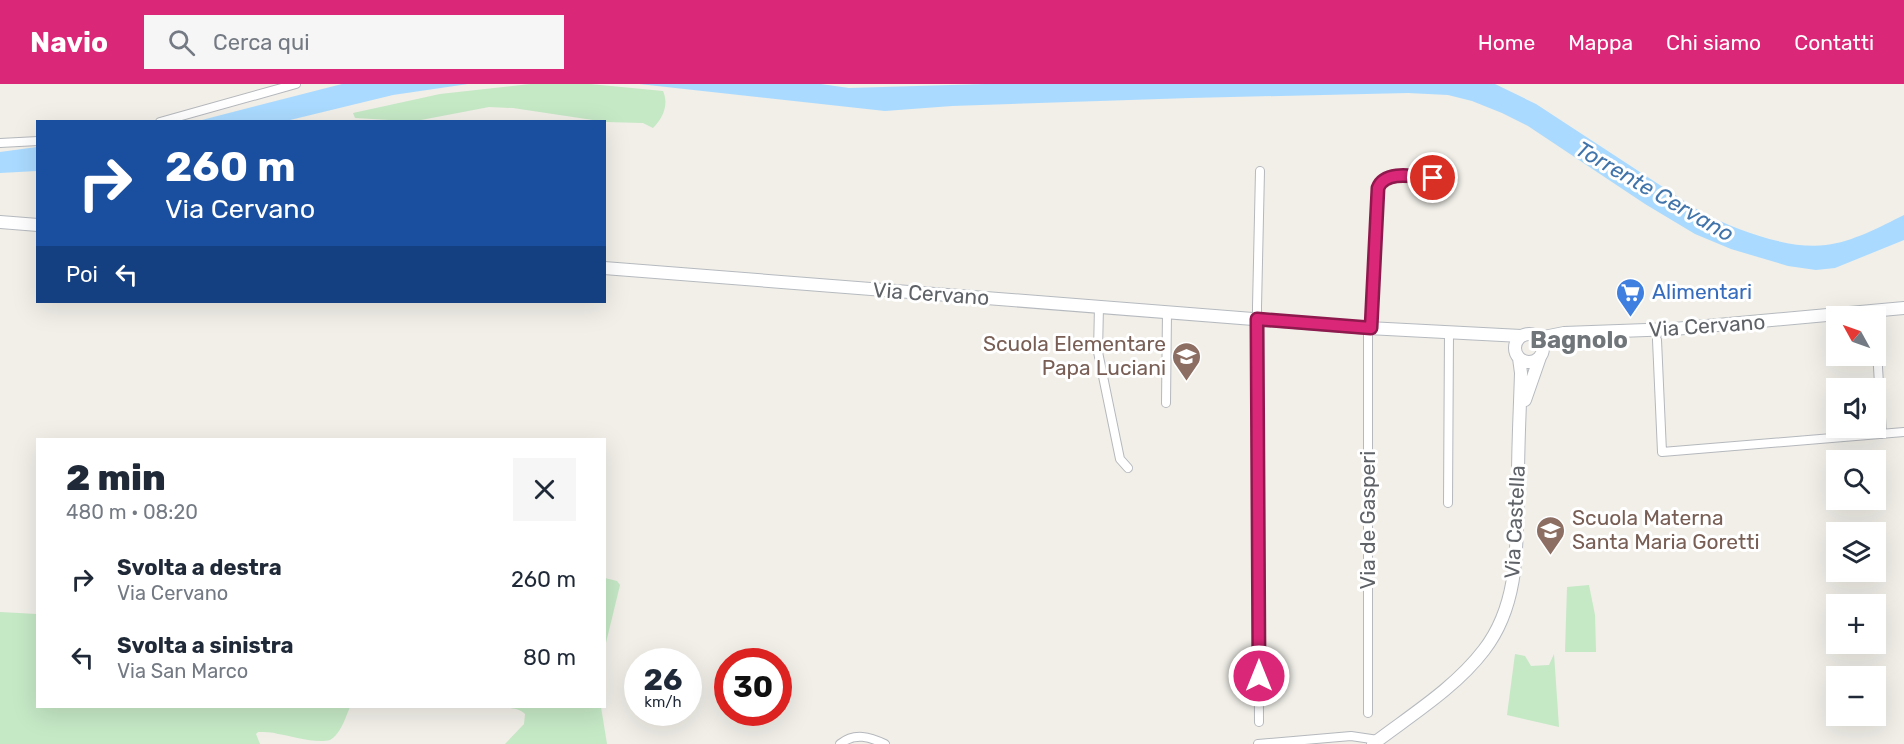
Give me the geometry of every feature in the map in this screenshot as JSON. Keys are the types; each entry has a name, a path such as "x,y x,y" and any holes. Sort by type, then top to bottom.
{"main road":[{"path":"0,222 36,225"},
{"name":"Via Cervano","path":"606,268 1369,328 1521,336"},
{"name":"Via Cervano","path":"1886,312 1904,308"},
{"name":"Via Cervano","path":"1539,338 1577,333 1826,318"},
{"path":"1528,333 1539,338 1543,345 1527,392 1519,428 1521,373 1516,343 1521,336 1528,333"},
{"path":"1485,334 1506,340 1513,346 1517,355 1527,362 1536,360 1560,340 1577,333"},
{"name":"Via Castella","path":"1375,742 1442,692 1465,671 1486,648 1498,626 1509,600 1515,574 1519,428"}],"street":[{"path":"167,120 296,84"},
{"path":"0,143 36,141"},
{"path":"1259,722 1257,319 1260,171"},
{"name":"Via de Gasperi","path":"1368,713 1369,328 1378,188 1384,179 1394,176 1453,179"},
{"path":"1099,306 1098,352 1120,459 1128,468"},
{"path":"1166,403 1167,312"},
{"path":"1448,503 1449,333"},
{"name":"Via Cervano","path":"1657,340 1662,452 1833,438"},
{"name":"Via Cervano","path":"1886,434 1904,432"},
{"path":"840,744 852,737 862,736 885,744"},
{"name":"Via Castella","path":"1258,744 1351,736 1375,742"}],"green space":[{"path":"530,84 590,84 663,91 665,106 660,120 653,128 643,123 606,122 606,120 513,108 489,107 421,120 355,118 353,113 440,94"},
{"path":"606,578 617,581 620,585 606,643"},
{"path":"1589,585 1595,615 1596,652 1565,652 1567,587"},
{"path":"0,612 36,614 36,708 350,708 337,734 330,740 324,741 258,732 256,734 260,744 0,744"},
{"path":"1515,654 1525,656 1531,666 1549,665 1554,654 1559,727 1507,715"},
{"path":"502,708 601,708 607,744 505,744 524,724 525,714 513,709"}],"water":[{"path":"342,84 468,84 393,95 290,120 202,120"},
{"name":"Torrente Cervano","path":"639,84 821,84 849,88 984,84 1495,84 1536,104 1701,212 1729,225 1762,237 1811,246 1836,243 1856,237 1904,215 1904,240 1835,268 1816,270 1788,266 1731,249 1695,234 1645,204 1528,126 1472,101 1448,95 1408,93 1190,98 952,106 885,111"},
{"path":"36,147 36,171 0,173 0,152"}],"place":[{"name":"Alimentari","path":"1631,318"},
{"name":"Scuola Elementare Papa Luciani","path":"1187,382"},
{"name":"Scuola Materna Santa Maria Goretti","path":"1551,556"}],"district":[{"name":"Bagnolo","path":"1579,340"}],"route":[{"path":"1259,676 1257,319 1371,328 1380,183 1394,176 1433,178"}]}
